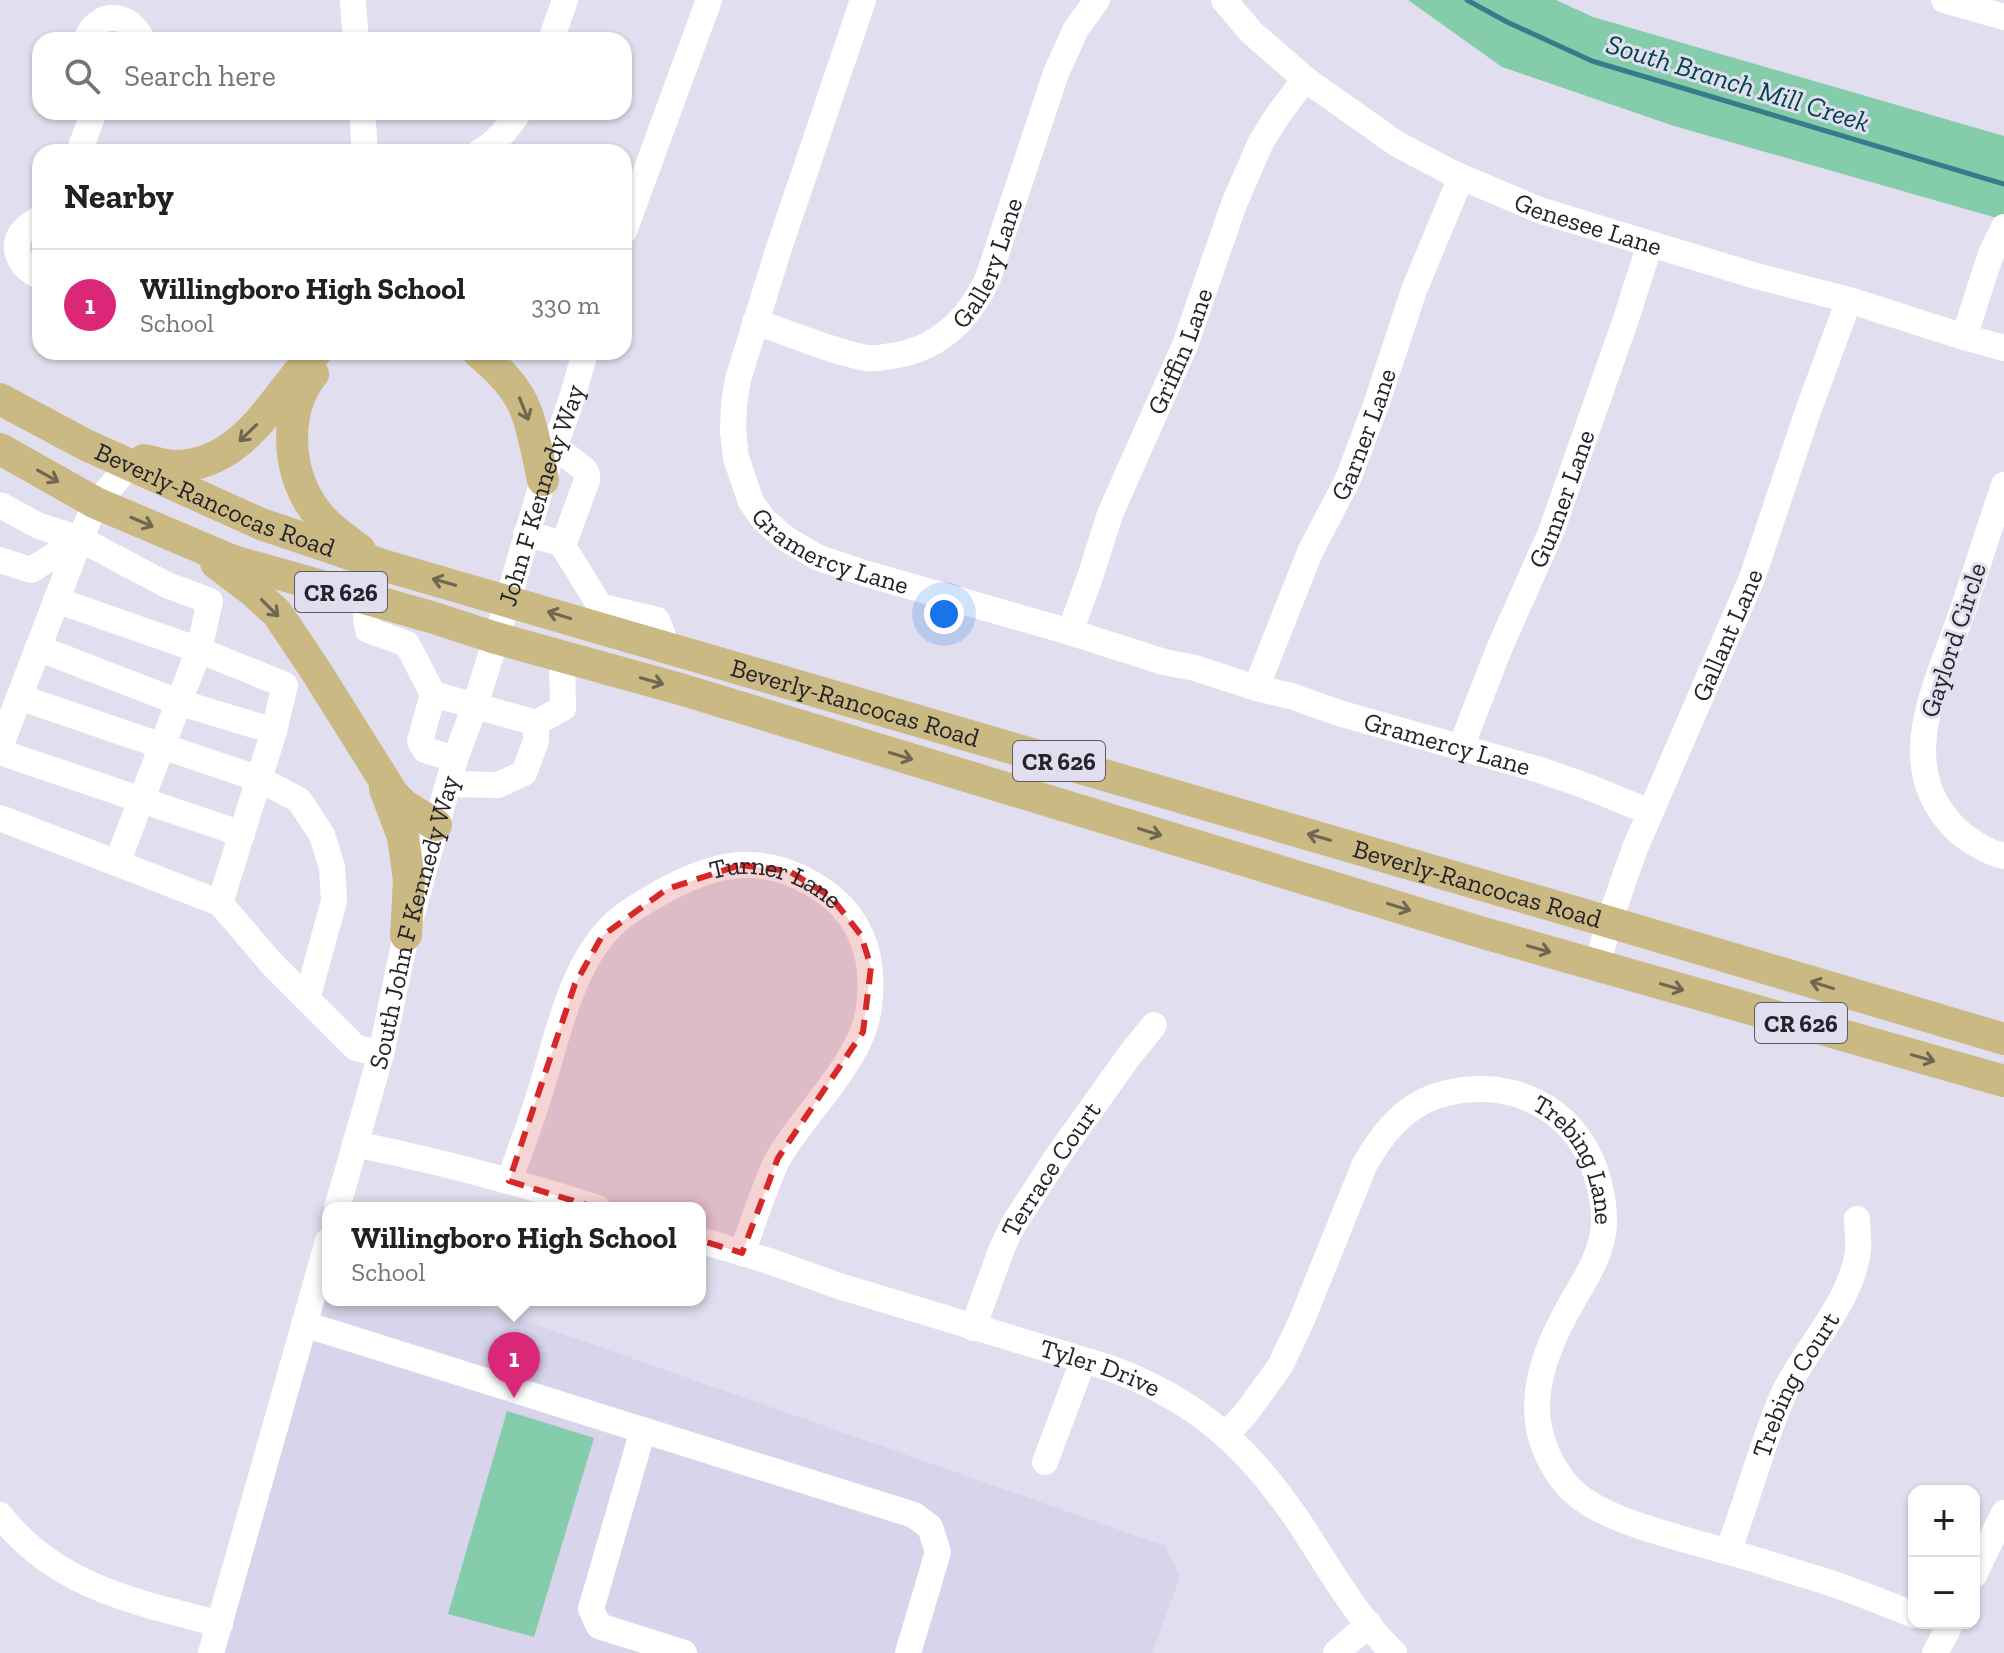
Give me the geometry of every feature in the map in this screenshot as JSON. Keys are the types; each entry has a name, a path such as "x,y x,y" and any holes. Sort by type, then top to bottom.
{"main road":[{"path":"86,445 172,467 201,464 227,452 253,430 308,360"},
{"path":"325,360 309,378 296,405 292,433 294,460 301,486 314,509 333,530 379,564"},
{"path":"487,360 518,394 527,412 543,480"},
{"name":"Beverly-Rancocas Road","path":"0,399 86,445 261,524 379,564 508,600 597,616 667,647 2004,1039"},
{"name":"Beverly-Rancocas Road","path":"0,449 96,503 233,561 562,655 1597,966 2004,1081"},
{"path":"187,542 277,613 393,794 405,806 436,825"},
{"path":"379,775 403,837 409,880 406,935"}],"street":[{"path":"554,32 565,0"},
{"path":"632,209 709,0"},
{"name":"Gramercy Lane","path":"863,0 738,379 733,431 736,458 751,502 764,520 786,539 819,558 864,573 1565,778 1650,812"},
{"name":"Gallery Lane","path":"755,322 845,353 872,358 911,353 947,334 978,299 988,278 1056,73 1076,29 1097,0"},
{"name":"Genesee Lane","path":"1224,0 1251,32 1305,79 1397,144 1461,177 1539,210 2004,348"},
{"path":"1944,0 2004,17"},
{"path":"353,1 355,32"},
{"path":"89,32 104,19 113,18 131,23 139,32"},
{"name":"Griffin Lane","path":"1070,632 1110,514 1185,345 1234,204 1261,142 1305,79"},
{"path":"82,144 91,120"},
{"path":"363,120 364,144"},
{"path":"492,144 514,120"},
{"name":"Garner Lane","path":"1256,688 1310,552 1348,479 1414,290 1461,177"},
{"path":"32,223 17,243 21,262 32,272"},
{"path":"1964,337 1991,254 2004,227"},
{"name":"Gunner Lane","path":"1461,747 1499,649 1551,532 1650,244"},
{"name":"Gallant Lane","path":"1597,966 1609,922 1650,812 1741,606 1849,300"},
{"name":"John F Kennedy Way","path":"496,638 582,360"},
{"path":"555,447 587,474 565,540 561,543"},
{"path":"130,465 96,503 0,750 242,834"},
{"name":"Gaylord Circle","path":"2004,485 1927,709 1922,752 1924,773 1942,815 1958,831 2004,856"},
{"path":"0,505 39,526 80,539 167,585 210,601 199,650 117,863"},
{"path":"526,534 561,543 597,616"},
{"path":"0,560 31,570 80,539"},
{"path":"56,600 199,650 285,685 274,731 220,903"},
{"path":"368,600 368,630 407,644 433,694 420,741 425,750 455,759"},
{"path":"407,644 431,617"},
{"name":"South John F Kennedy Way","path":"339,1202 381,1054 406,935 436,825 496,638"},
{"path":"38,648 178,702 274,731"},
{"path":"433,694 536,723 563,708 562,655"},
{"path":"19,697 259,779 299,800 322,835 332,867 334,901 307,999"},
{"path":"448,784 498,785 524,773 536,741 536,723"},
{"path":"0,818 220,903 272,964 356,1048 381,1054"},
{"name":"Turner Lane","path":"509,1181 575,984 602,936 621,917 644,902 715,869 765,865 789,871 831,897 861,935 871,967 869,1009 863,1032 852,1053 778,1158 742,1253"},
{"name":"Terrace Court","path":"973,1328 1002,1248 1026,1203 1154,1025"},
{"name":"Trebing Lane","path":"1226,1435 1280,1366 1364,1166 1392,1124 1433,1097 1481,1088 1505,1091 1528,1097 1567,1124 1582,1142 1593,1163 1604,1208 1603,1232 1597,1256 1556,1332 1542,1367 1537,1391 1537,1416 1542,1441 1552,1464 1567,1485 1586,1501 1622,1519 1846,1588 1908,1613"},
{"path":"355,1144 429,1159 578,1202"},
{"name":"Trebing Court","path":"1728,1551 1784,1393 1836,1306 1855,1267 1857,1219"},
{"name":"Tyler Drive","path":"706,1242 1137,1378 1193,1409 1226,1435 1282,1498 1351,1602 1394,1653"},
{"path":"211,1653 322,1262"},
{"path":"304,1324 914,1515 930,1527 938,1552 908,1653"},
{"path":"1045,1462 1083,1361"},
{"path":"643,1430 591,1609 599,1626 684,1653"},
{"path":"1980,1563 2004,1513"},
{"path":"0,1515 49,1563 87,1583 126,1599 220,1624"},
{"path":"1336,1653 1369,1624"},
{"path":"1935,1653 1943,1629"}],"highlighted area":[{"path":"740,865 789,871 831,897 861,935 871,967 863,1032 778,1158 742,1253 509,1181 575,984 602,936 667,889"}],"shaded area":[{"path":"322,1272 322,1306 484,1306 1165,1546 1180,1576 1152,1653 212,1653"}],"green space":[{"path":"1408,0 1556,0 1593,17 2004,136 2004,220 1674,126 1502,67"},
{"path":"507,1411 594,1438 534,1637 448,1614"}],"waterway":[{"name":"South Branch Mill Creek","path":"1467,0 1592,61 2004,184"}],"place":[{"name":"Willingboro High School","path":"514,1398"}]}
